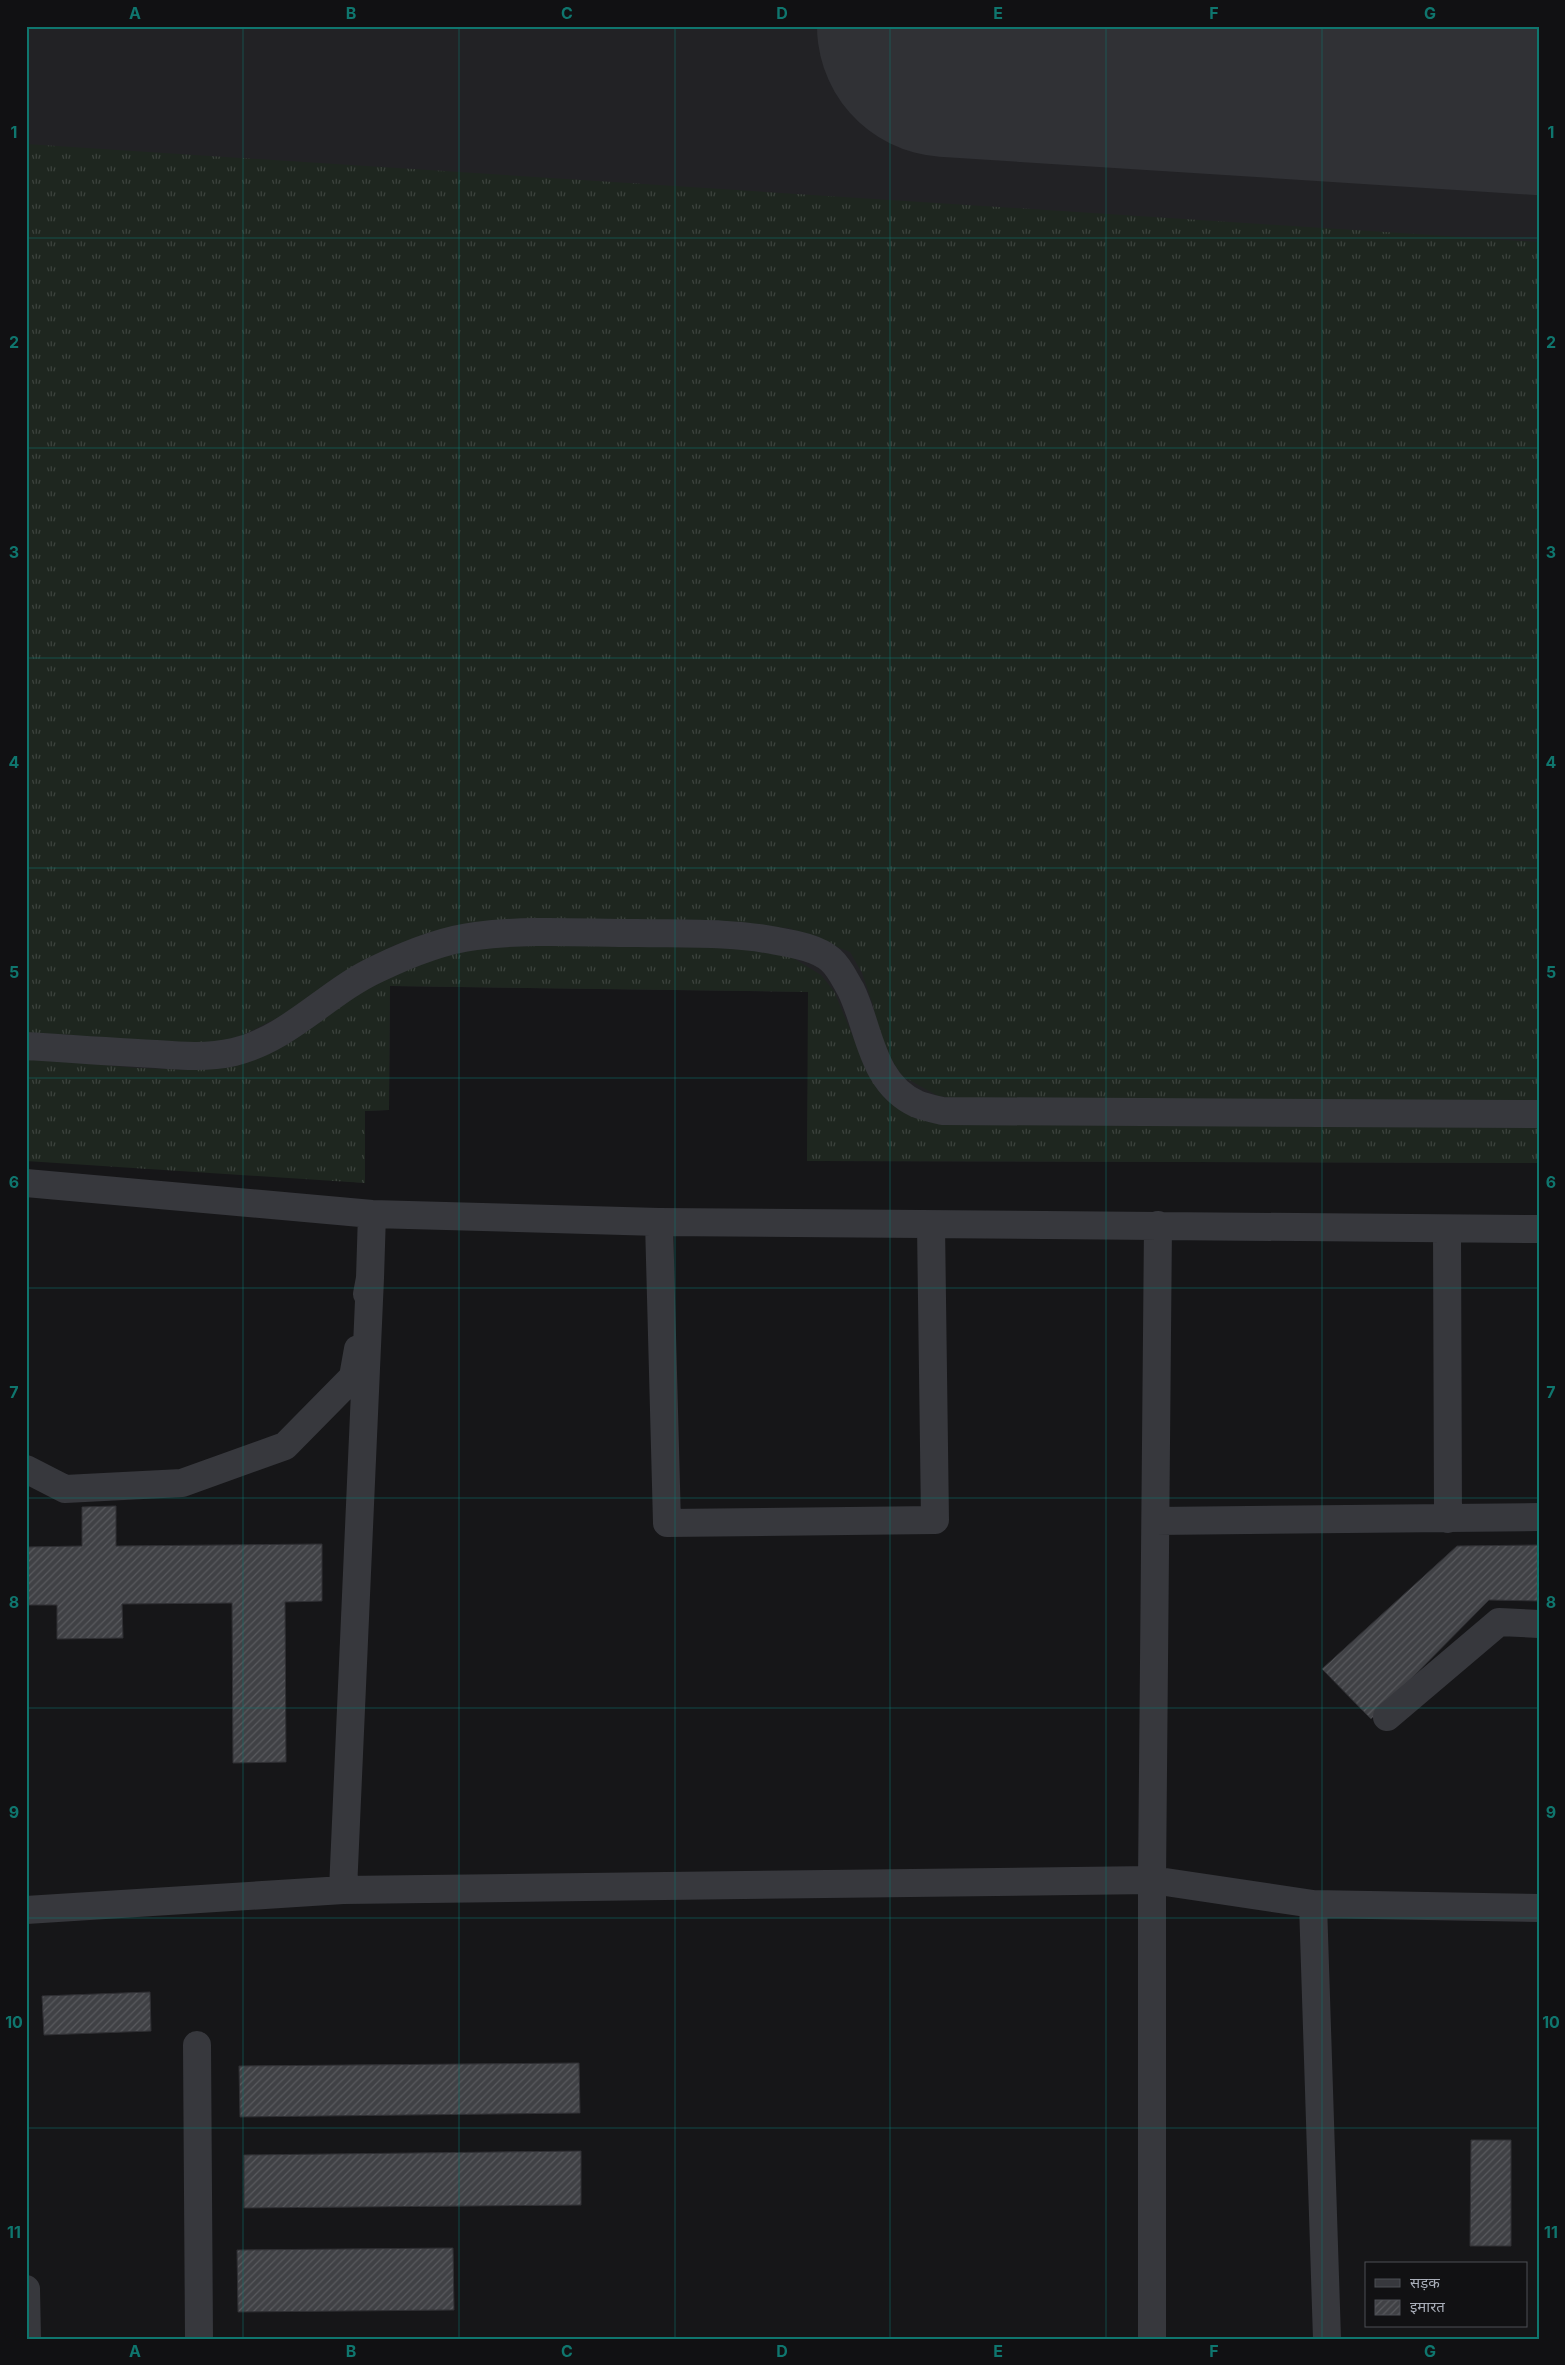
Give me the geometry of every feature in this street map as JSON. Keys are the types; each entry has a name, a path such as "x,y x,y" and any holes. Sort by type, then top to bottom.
{"street":[{"path":"26,1046 211,1057 236,1052 267,1040 298,1022 336,994 374,970 408,955 444,943 474,936 520,932 688,934 775,940 807,948 830,959 844,976 856,1000 872,1053 884,1075 900,1092 917,1104 942,1111 1539,1114"},
{"path":"26,1183 372,1214 659,1222 1539,1229"},
{"path":"343,1890 372,1214"},
{"path":"659,1222 666,1523 935,1520 931,1225"},
{"path":"1152,2339 1152,1880 1158,1225"},
{"path":"1447,1229 1448,1519"},
{"path":"26,1469 65,1489 182,1482 285,1446 353,1377 370,1278"},
{"path":"1156,1521 1539,1517"},
{"path":"1387,1717 1499,1622 1539,1624"},
{"path":"26,1910 343,1890 1152,1880 1313,1904 1539,1908"},
{"path":"1313,1904 1327,2339"},
{"path":"197,2045 199,2339"},
{"path":"26,2289 27,2339"}],"shaded area":[{"path":"26,26 1539,26 1539,1163 807,1161 809,992 390,986 389,1110 365,1111 365,1183 26,1154"}],"green space":[{"path":"26,144 1539,242 1539,1102 987,1102 938,1096 902,1076 883,1047 873,1005 862,973 850,952 789,928 682,923 466,924 395,945 343,974 289,1012 243,1035 209,1046 26,1037"},
{"path":"581,940 745,949 790,956 821,975 834,991 859,1051 897,1108 1539,1121 1539,1163 807,1161 808,992 390,986 389,1110 365,1111 365,1183 26,1161 26,1058 138,1068 191,1070 241,1062 387,973 440,955 492,944"}],"building":[{"path":"116,1506 116,1546 322,1544 322,1601 285,1602 286,1762 233,1763 232,1603 122,1604 123,1638 57,1639 57,1605 26,1605 26,1547 82,1546 82,1507"},
{"path":"1539,1545 1539,1601 1489,1600 1371,1719 1322,1669 1457,1546"},
{"path":"150,1992 151,2031 44,2035 42,1996"},
{"path":"579,2063 580,2113 240,2117 239,2066"},
{"path":"1471,2140 1511,2140 1511,2246 1470,2246"},
{"path":"581,2151 581,2205 244,2208 244,2155"},
{"path":"453,2248 454,2310 238,2312 237,2250"}],"runway":[{"path":"948,26 1539,64"}]}
